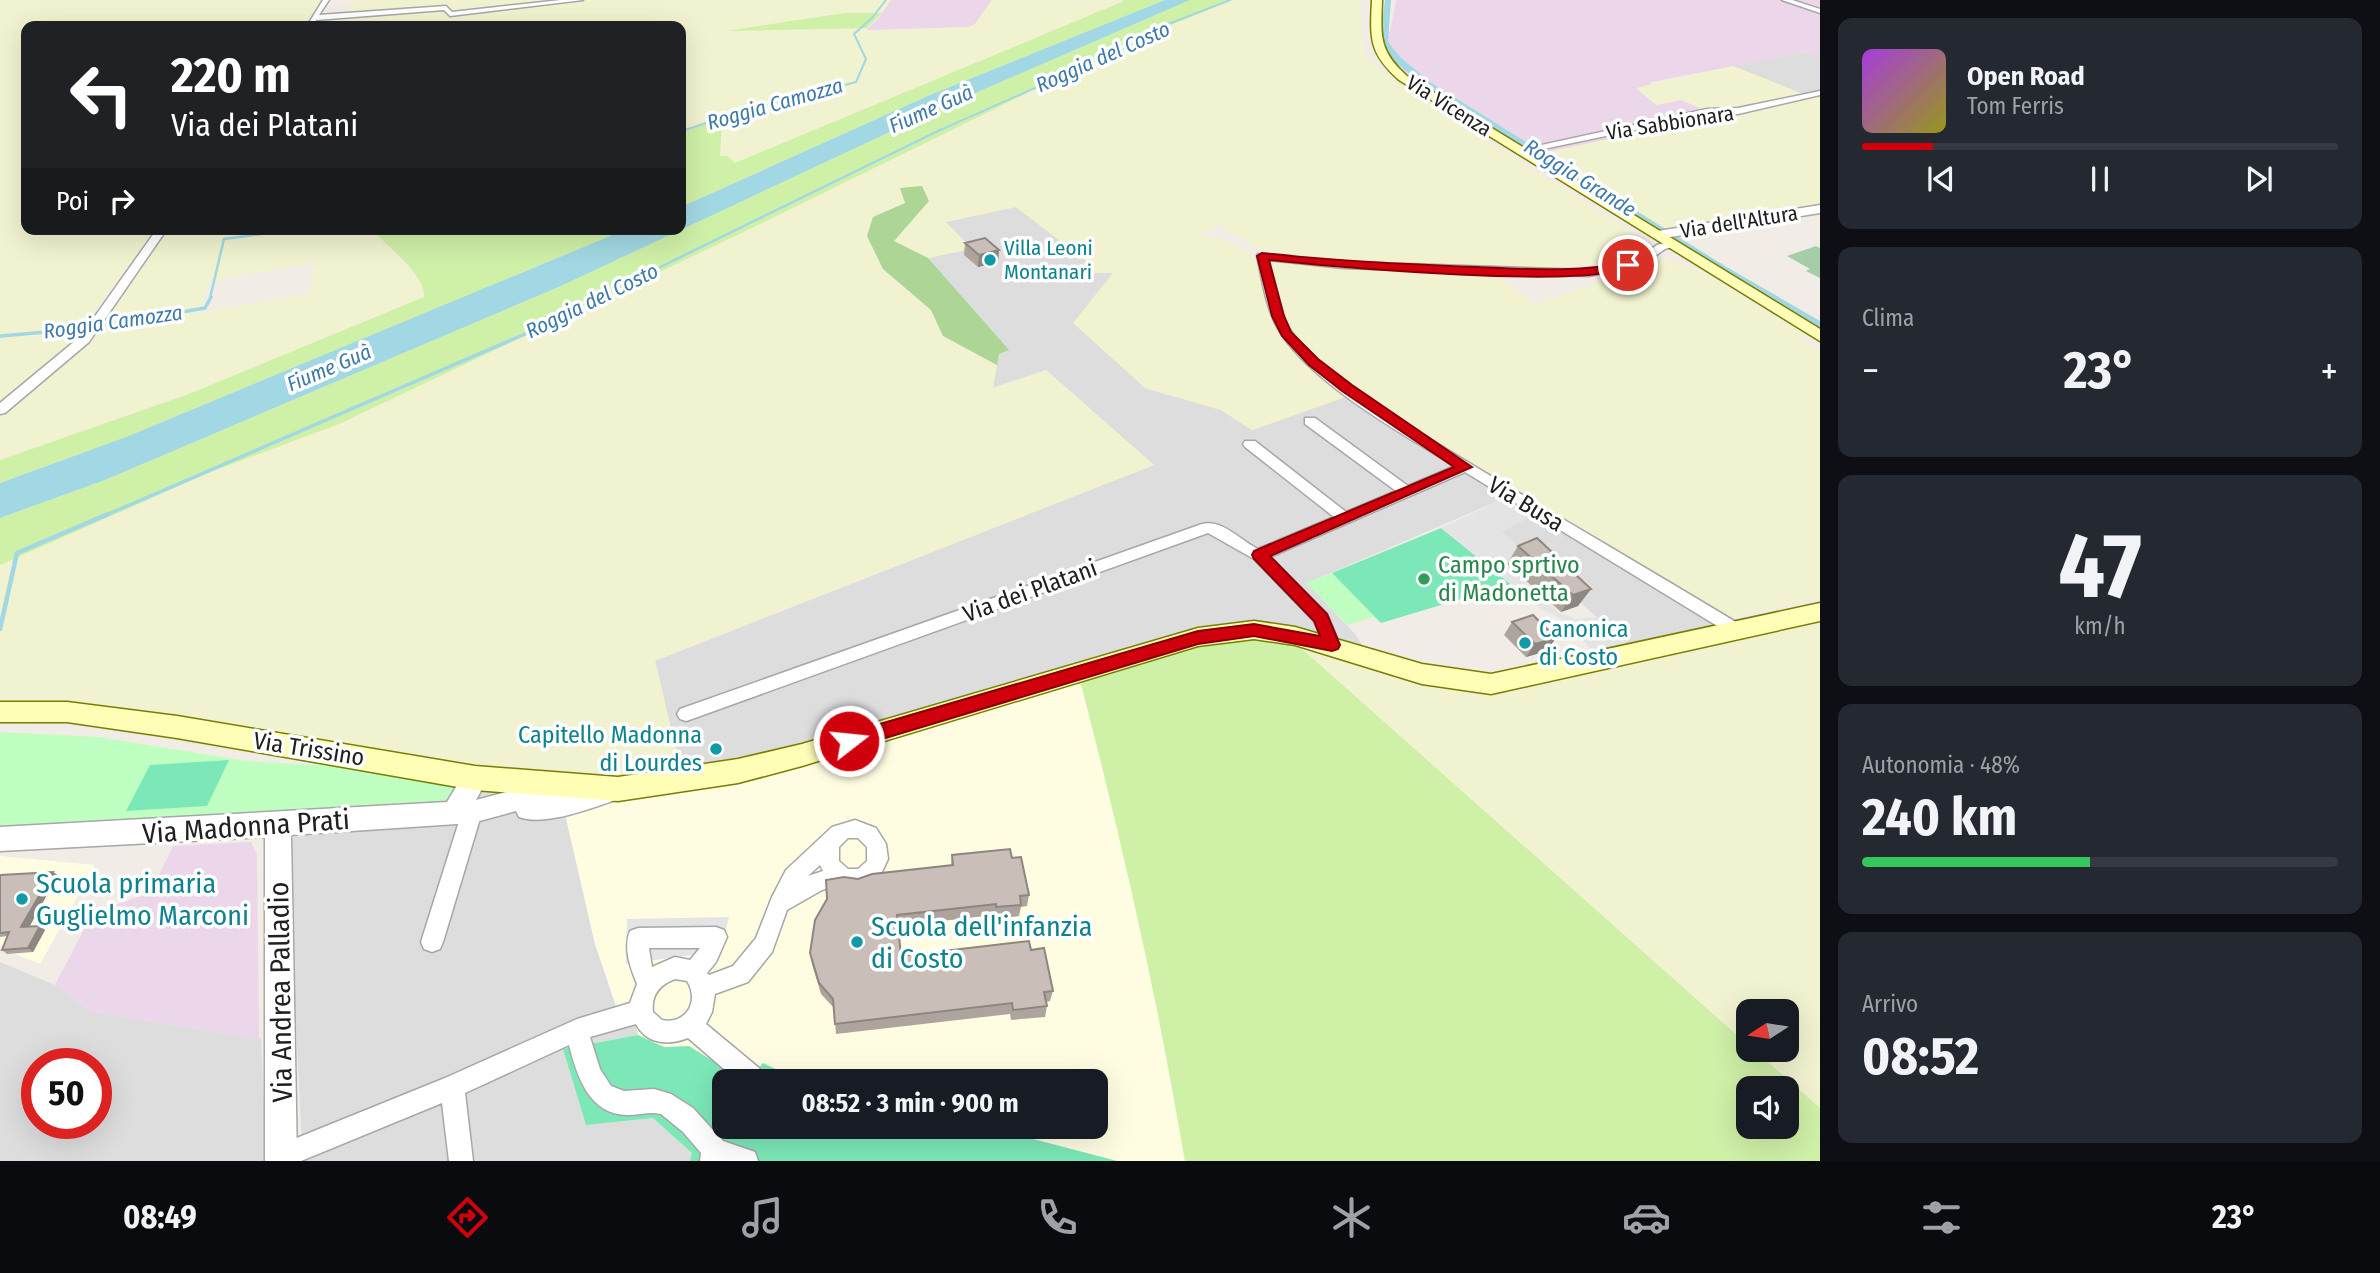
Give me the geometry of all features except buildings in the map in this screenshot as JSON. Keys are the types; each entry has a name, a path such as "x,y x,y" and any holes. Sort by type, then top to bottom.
{"main road":[{"name":"Via Vicenza","path":"1377,0 1376,44 1387,64 1420,89 1820,336"},
{"name":"Via Trissino","path":"0,712 67,712 177,727 475,778 618,789 738,771 802,755 1198,637 1254,630 1332,645 1422,674 1491,684 1820,612"}],"street":[{"path":"312,21 326,0"},
{"path":"314,18 446,8 450,14 580,0"},
{"path":"1785,0 1820,10"},
{"name":"Via Sabbionara","path":"1520,150 1707,112 1738,111 1820,93"},
{"name":"Via dell'Altura","path":"1658,235 1820,209"},
{"path":"0,410 85,339 158,235"},
{"name":"Via Busa","path":"1672,244 1661,247 1642,261 1589,273 1344,265 1262,256 1278,316 1286,333 1314,362 1347,388 1465,467 1738,631"},
{"path":"1310,421 1406,491"},
{"path":"1250,444 1344,518"},
{"path":"1259,555 1465,467"},
{"name":"Via dei Platani","path":"686,714 1202,529 1213,528 1247,552 1259,555 1321,618 1332,645"},
{"path":"432,942 472,811 475,778"},
{"path":"472,811 572,786"},
{"path":"472,811 524,810 565,804 618,789"},
{"name":"Via Madonna Prati","path":"0,839 89,836 472,811"},
{"name":"Via Andrea Palladio","path":"278,823 281,1159"},
{"path":"648,984 639,962 638,938 716,937 700,980 703,1008 690,1025 673,1032 656,1030 645,1019 642,1011 641,1002 648,984 665,970 686,968 700,980 740,974 764,944 779,904 793,877 831,842 843,832 859,830 873,836 880,850 877,864 864,875 848,878 840,875 829,863 827,856 831,842"},
{"path":"779,904 817,882 840,875"},
{"path":"281,1159 452,1087 577,1030 642,1011"},
{"path":"690,1025 743,1069"},
{"path":"577,1030 590,1076 598,1091 621,1103 662,1101 699,1129 714,1156 746,1161"},
{"path":"452,1087 461,1161"}],"shaded area":[{"path":"891,0 992,0 975,24 969,27 866,30 878,19"},
{"path":"1396,0 1820,0 1820,56 1807,52 1651,82 1656,105 1681,100 1720,116 1533,155 1422,86 1391,62 1382,44 1382,31 1390,32"},
{"path":"1807,52 1820,56 1820,94 1808,96 1733,66"},
{"path":"1016,207 1095,267 1092,272 1114,273 1145,388 1221,410 1252,430 1348,396 1512,495 1307,583 1356,635 1365,650 1275,625 1248,622 1209,630 778,756 681,771 655,661 1154,465 1046,370 992,388 999,354 1008,350 928,258 971,248 945,222"},
{"path":"1512,495 1538,512 1502,532 1525,552 1505,563 1559,613 1576,619 1597,617 1628,645 1596,654 1560,618 1540,608 1441,528"},
{"path":"1538,512 1723,625 1628,645 1501,532"},
{"path":"1076,665 1113,806 1148,960 1185,1161 1117,1161 1033,1139 1108,1139 1108,1069 776,1069 763,1063 757,1069 725,1069 689,1047 664,1047 638,1035 632,1003 616,1006 595,944 557,779 593,780 778,756"},
{"path":"482,775 557,779 595,944 616,1006 632,1002 638,1035 563,1049 586,1125 653,1118 693,1153 690,1161 303,1161 289,895 293,837 402,827"},
{"path":"251,842 257,854 259,1039 92,1012 55,985 93,912 150,893 173,846"},
{"path":"0,856 95,865 40,964 0,948"},
{"path":"729,917 720,954 626,964 627,919"},
{"path":"0,962 55,985 92,1012 259,1039 261,1037 266,1161 0,1161"}],"green space":[{"path":"0,0 321,0 308,21 21,21 21,235 151,235 94,311 86,330 0,401"},
{"path":"353,0 891,0 882,13 845,13 736,30 853,27 875,31 969,27 975,24 992,0 1126,1 735,163 720,156 722,117 686,130 686,21 318,21 319,18 348,14"},
{"path":"1122,0 1165,0 930,95 686,205 686,130 722,117 720,156 727,156 735,163 1124,1"},
{"path":"1190,0 1233,0 1141,37 752,228 339,424 213,471 0,565 0,518 105,480 561,286 670,235 686,235 686,227 941,108"},
{"path":"1233,0 1359,0 1364,53 1368,59 1395,81 1647,242 1629,256 1610,262 1542,268 1343,262 1260,250 1215,223 1213,229 1196,234 1223,239 1250,252 1257,263 1259,255 1291,260 1491,272 1536,304 1665,258 1705,273 1806,335 1801,338 1820,350 1820,598 1724,619 1348,396 1252,430 1221,410 1145,388 1073,323 1113,273 1091,273 1094,267 1016,207 946,222 972,249 928,258 894,241 929,201 900,188 905,203 873,217 883,269 931,310 943,336 997,365 993,388 1046,370 1154,465 655,660 681,771 641,776 557,779 0,707 0,565 213,471 339,424 752,228 1141,37"},
{"path":"845,13 882,13 867,28 726,31"},
{"path":"1733,66 1808,96 1820,94 1820,205 1659,232 1533,155 1719,116 1681,100 1656,105 1636,88"},
{"path":"922,186 929,201 894,241 928,258 1009,350 999,354 997,365 943,336 931,310 883,269 867,236 873,217 905,203 900,188"},
{"path":"166,235 377,235 419,278 424,291 424,297 189,394 0,460 0,419 91,342 104,327 112,309","holes":["315,263 309,294 216,309 199,315 209,281"]},
{"path":"377,235 613,235 126,437 0,483 0,460 189,394 424,297 419,279"},
{"path":"1816,246 1820,248 1820,278 1787,256"},
{"path":"1441,528 1511,584 1381,623 1332,573"},
{"path":"1332,573 1381,623 1373,617 1348,625 1306,583"},
{"path":"1820,616 1820,1108 1799,1090 1799,1076 1784,1076 1768,1062 1799,1062 1799,999 1736,999 1736,1034 1275,625 1434,669 1487,674 1510,673"},
{"path":"1248,621 1275,625 1736,1034 1736,1062 1768,1062 1784,1076 1736,1076 1736,1139 1799,1139 1799,1090 1820,1108 1820,1161 1185,1161 1162,1036 1107,788 1076,665"},
{"path":"0,732 99,737 247,761 482,775 429,809 0,831"},
{"path":"229,760 207,806 126,811 150,765"},
{"path":"638,1035 664,1047 689,1046 726,1069 712,1069 712,1139 1033,1139 1117,1161 690,1161 692,1153 653,1118 586,1125 563,1049"},
{"path":"763,1063 776,1069 758,1069"}],"water":[{"name":"Fiume Guà","path":"1165,0 1190,0 941,108 686,227 686,205 930,95"},
{"name":"Fiume Guà","path":"613,235 670,235 561,286 105,480 0,518 0,483 126,437"}],"waterway":[{"name":"Roggia Camozza","path":"688,129 730,115 856,82 866,59 854,34 872,18 886,0"},
{"name":"Roggia del Costo","path":"938,131 1134,44 1158,28 1230,0"},
{"name":"Roggia Grande","path":"1388,0 1384,42 1397,59 1427,84 1721,268 1820,326"},
{"name":"Roggia del Costo","path":"597,298 942,129"},
{"name":"Roggia Camozza","path":"210,298 224,239 254,235"},
{"name":"Roggia Camozza","path":"0,336 82,329 205,308 211,297"},
{"name":"Roggia del Costo","path":"104,516 532,331 601,297"},
{"name":"Roggia del Costo","path":"0,629 17,553 108,514"}],"place":[{"name":"Villa Leoni Montanari","path":"990,260"},
{"name":"Campo sprtivo di Madonetta","path":"1424,579"},
{"name":"Canonica di Costo","path":"1525,643"},
{"name":"Capitello Madonna di Lourdes","path":"716,749"},
{"name":"Scuola primaria Guglielmo Marconi","path":"22,899"},
{"name":"Scuola dell'infanzia di Costo","path":"857,942"}],"route":[{"path":"849,741 1198,637 1254,630 1332,645 1321,618 1259,555 1465,467 1347,388 1314,362 1286,333 1278,316 1262,256 1344,265 1561,273 1600,272 1628,265"}]}
